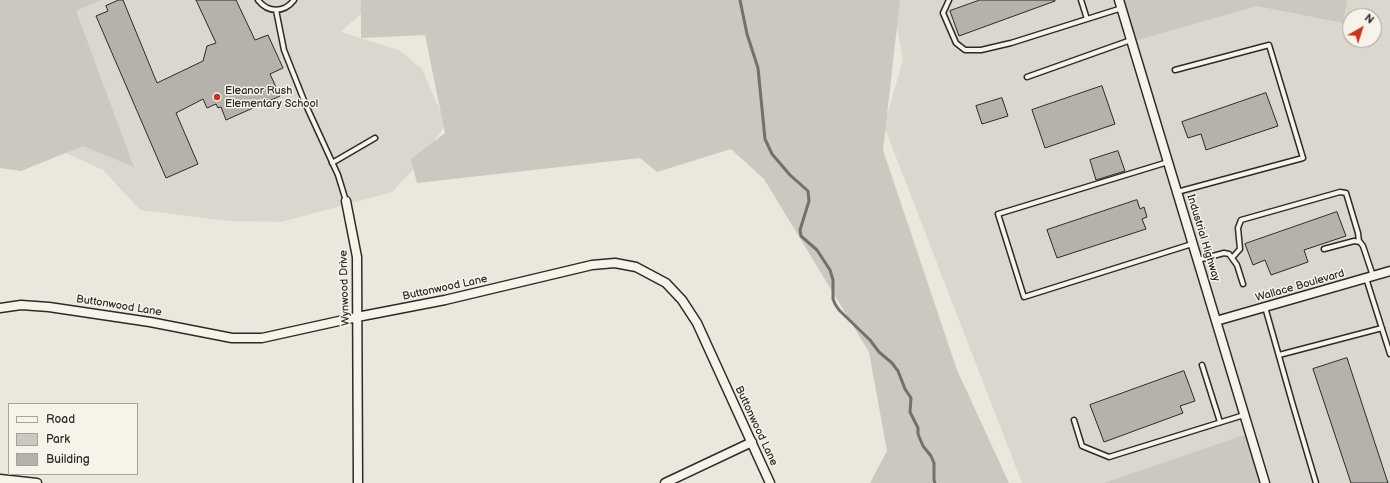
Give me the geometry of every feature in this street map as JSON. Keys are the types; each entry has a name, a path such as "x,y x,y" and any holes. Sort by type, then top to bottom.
{"street":[{"name":"Industrial Highway","path":"1121,4 1265,483"},
{"name":"Wynwood Drive","path":"346,200 357,257 358,483"},
{"name":"Buttonwood Lane","path":"0,308 21,305 49,306 150,322 232,338 262,338 357,317 445,300 592,265 614,263 636,267 666,283 682,300 696,323 770,483"},
{"name":"Wallace Boulevard","path":"1216,321 1390,272"},
{"path":"665,483 752,442"},
{"path":"0,479 37,483"}],"lane":[{"path":"258,0 263,6 276,10 289,6 294,0"},
{"path":"949,0 943,13 956,43 965,50 981,50 1011,43 1087,19 1121,4"},
{"path":"1081,0 1087,19"},
{"name":"Wynwood Drive","path":"276,10 284,50 305,103 338,175 346,200"},
{"path":"1027,77 1131,40"},
{"path":"1176,70 1269,45 1303,158 1177,192"},
{"path":"332,162 375,138"},
{"path":"1168,162 998,214 1024,297 1193,244"},
{"path":"1232,258 1240,249 1238,228 1241,220 1340,192 1346,193 1358,233 1359,242 1363,246 1382,328 1390,354"},
{"path":"1324,249 1354,241 1359,242"},
{"path":"1198,260 1224,253 1229,254 1237,266 1243,284"},
{"path":"1265,307 1316,483"},
{"path":"1279,355 1382,328"},
{"path":"1202,365 1220,422"},
{"path":"1074,420 1082,446 1109,457 1244,415"}],"shaded area":[{"name":"Eleanor Rush Elementary School","path":"0,0 366,0 367,8 341,32 399,50 422,69 446,124 420,162 392,192 281,222 228,221 140,210 103,170 43,143"},
{"path":"892,0 1390,0 1390,483 1022,483 884,126 903,60"}],"green space":[{"path":"0,0 100,0 76,11 134,167 83,146 21,171 0,168"},
{"path":"361,0 900,0 883,150 957,370 1009,483 870,483 887,451 869,352 764,179 731,149 657,172 640,158 417,183 411,159 445,133 425,35 361,38"},
{"path":"1114,0 1347,0 1346,8 1342,8 1342,23 1257,6 1127,43"},
{"path":"1247,434 1261,483 1104,483"}],"building":[{"path":"119,0 123,0 157,83 203,61 207,46 216,43 196,0 236,0 255,40 268,35 283,68 270,74 280,96 226,120 221,107 218,108 216,104 207,108 203,99 176,113 198,164 166,178 96,16 108,11 106,6"},
{"path":"980,0 1055,1 959,36 950,11"},
{"path":"1102,86 1115,124 1045,148 1032,110"},
{"path":"1266,93 1278,126 1206,150 1201,134 1188,138 1182,122"},
{"path":"1002,98 1008,116 982,124 976,106"},
{"path":"1118,151 1125,171 1096,180 1090,160"},
{"path":"1137,200 1140,209 1144,207 1147,217 1142,219 1146,229 1057,258 1047,230"},
{"path":"1337,212 1346,236 1304,250 1308,262 1271,275 1265,260 1253,265 1245,244"},
{"path":"1347,358 1388,483 1351,483 1313,369"},
{"path":"1184,371 1195,401 1180,406 1183,413 1104,442 1090,405"}],"waterway":[{"path":"740,0 747,34 758,68 765,139 772,154 790,175 808,191 809,201 800,230 801,236 817,250 830,270 833,280 833,299 839,310 870,340 879,352 892,363 898,371 905,389 911,398 910,412 918,428 918,434 923,446 931,456 934,463 935,483"}],"place":[{"name":"Eleanor Rush Elementary School","path":"217,97"}]}
